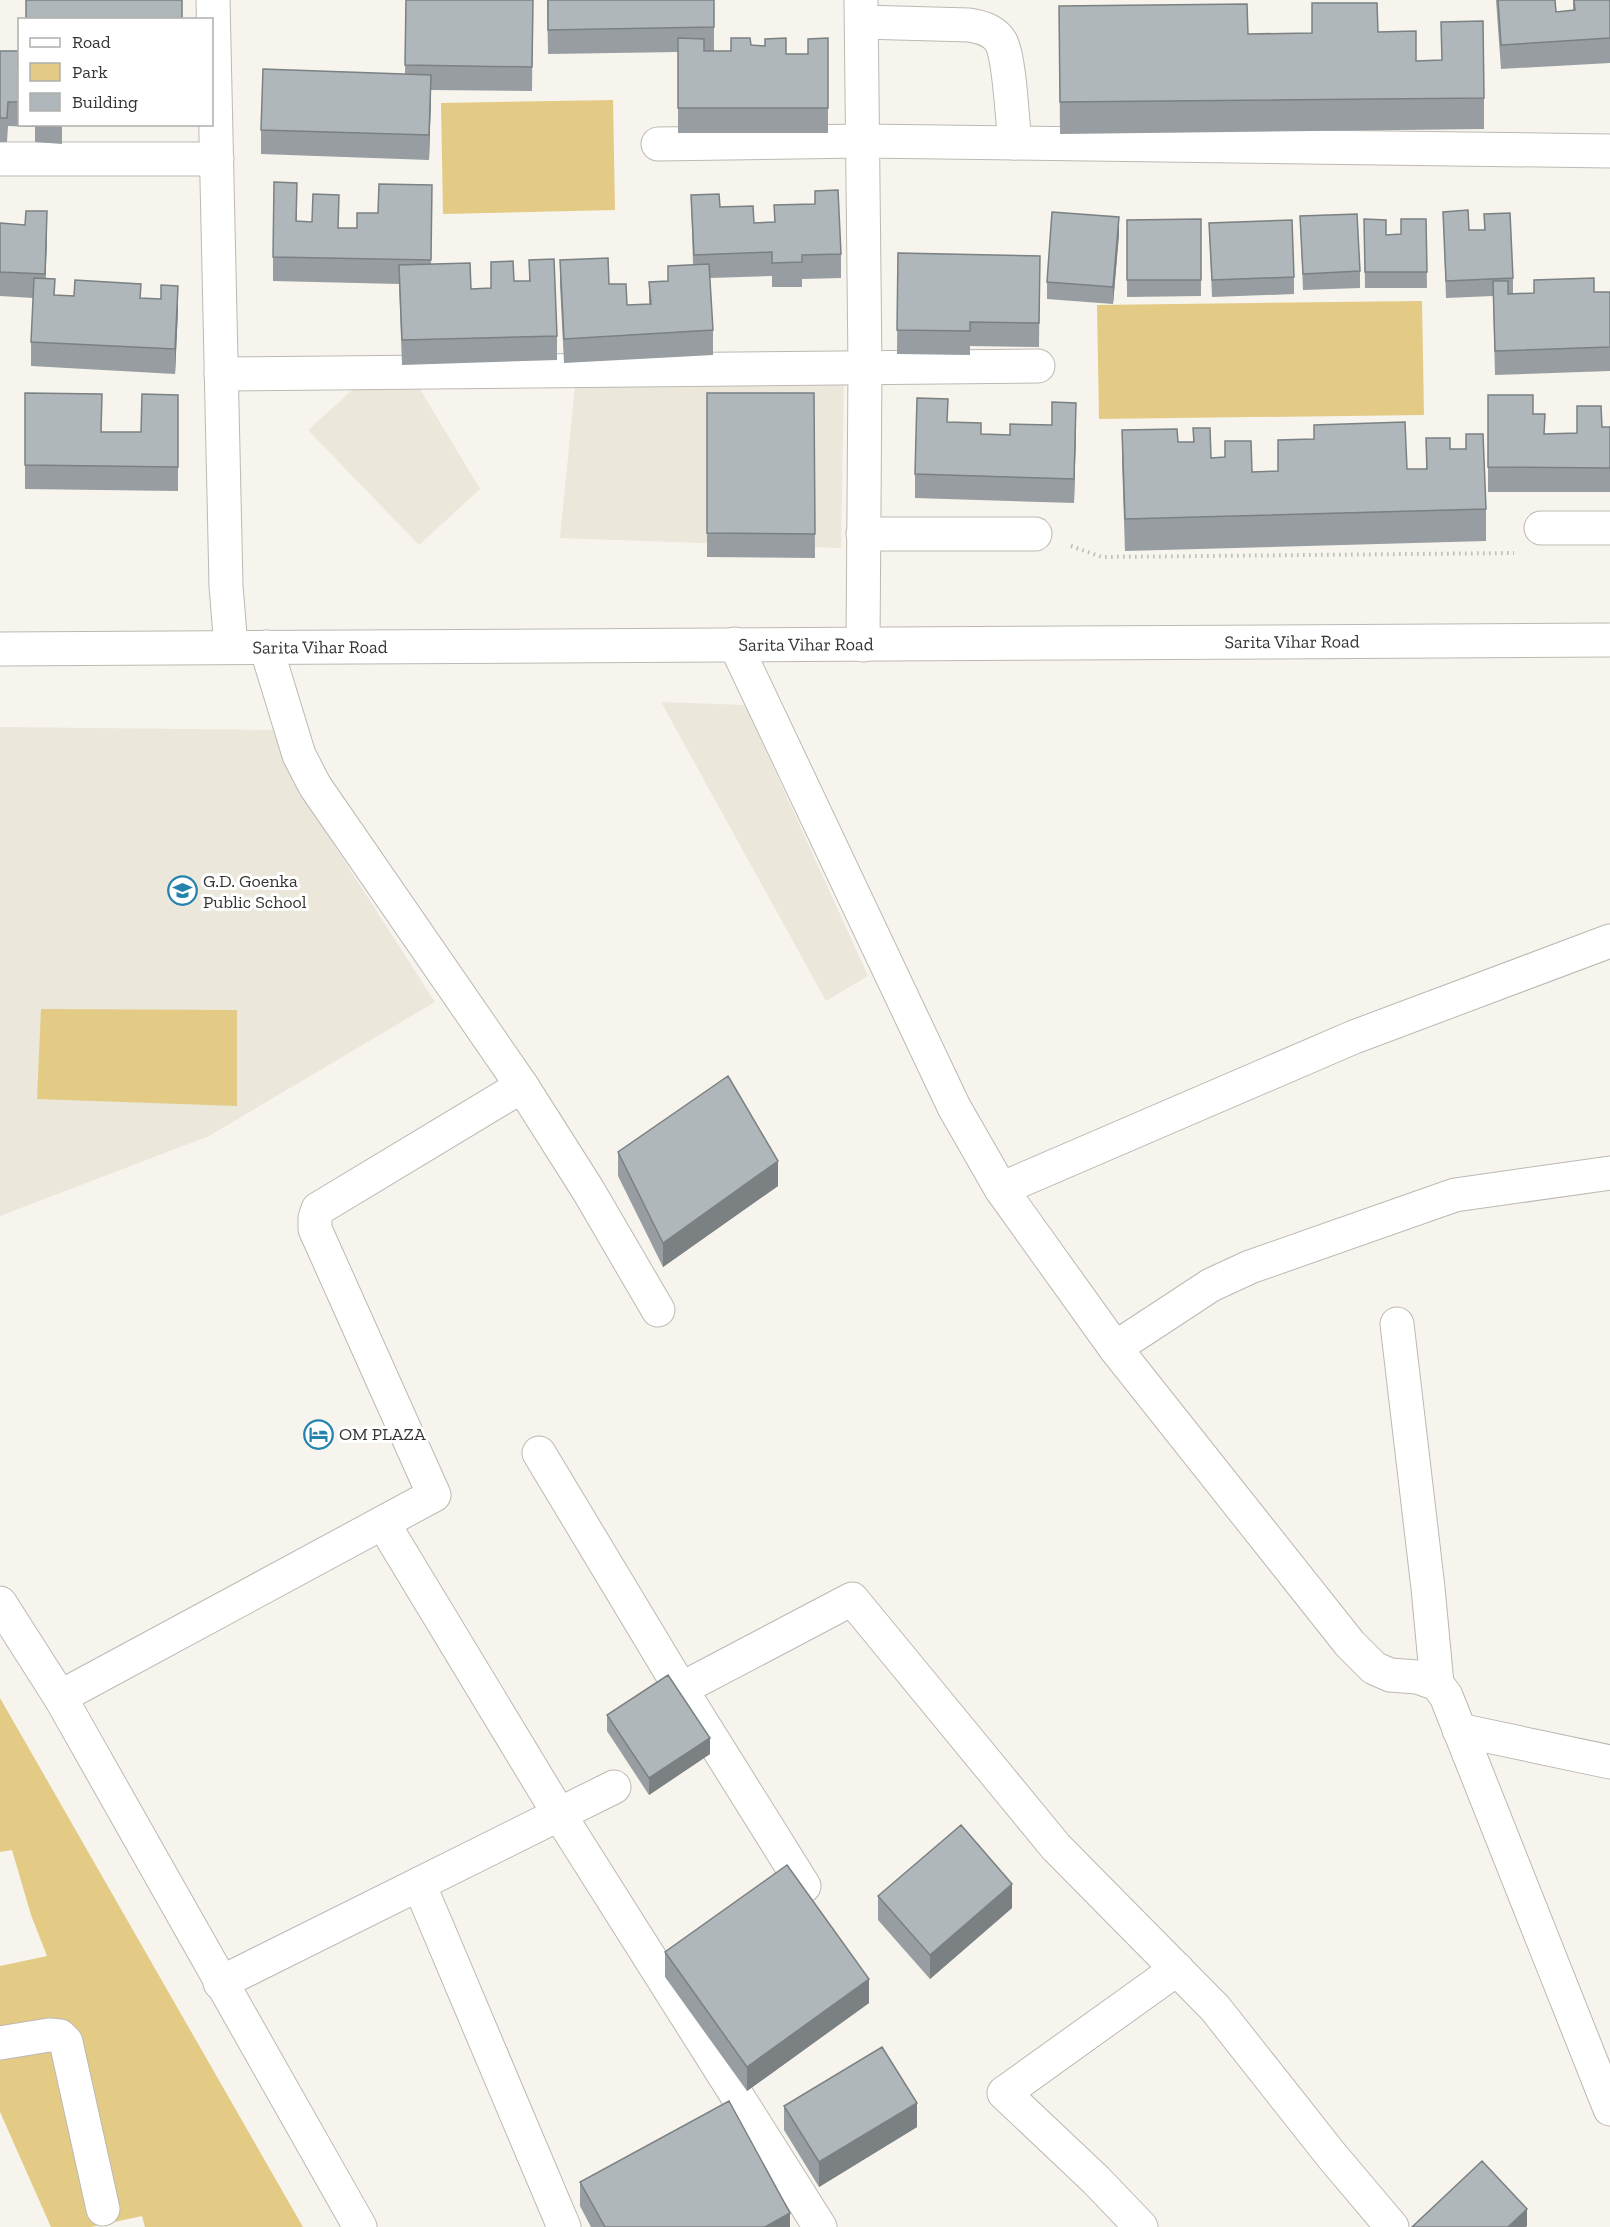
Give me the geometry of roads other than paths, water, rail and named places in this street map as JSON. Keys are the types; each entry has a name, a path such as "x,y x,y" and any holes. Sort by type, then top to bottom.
{"street":[{"path":"213,0 226,586 231,647"},
{"path":"863,645 865,367 862,11 985,28 1000,40 1006,55 1015,143"},
{"path":"658,144 863,141 1610,151"},
{"path":"0,159 217,159"},
{"path":"221,374 1038,366"},
{"path":"1541,528 1610,528"},
{"path":"863,534 1035,534"},
{"name":"Sarita Vihar Road","path":"0,649 1610,640"},
{"path":"735,644 954,1107 1001,1189 1115,1348 1350,1644 1374,1668 1390,1675 1417,1677 1437,1684 1446,1695 1610,2109"},
{"path":"266,647 299,755 315,786 522,1086 588,1190 658,1310"},
{"path":"1001,1189 1354,1037 1610,941"},
{"path":"60,1697 434,1496 315,1229 315,1218 318,1209 522,1086"},
{"path":"1115,1348 1211,1286 1250,1267 1455,1195 1610,1173"},
{"path":"1397,1324 1437,1684"},
{"path":"539,1453 681,1689 804,1886"},
{"path":"383,1523 559,1814 820,2227"},
{"path":"681,1689 852,1599 1056,1847 1215,2008 1332,2156 1392,2227"},
{"path":"0,1603 60,1697 360,2227"},
{"path":"1459,1730 1610,1762"},
{"path":"220,1983 614,1787"},
{"path":"419,1884 564,2227"},
{"path":"1141,2227 1096,2180 1004,2093 1178,1969"},
{"path":"0,2043 49,2035 60,2036 66,2042 103,2209"}],"place":[{"name":"G.D. Goenka Public School","path":"182,891"},
{"name":"OM PLAZA","path":"318,1434"}]}
